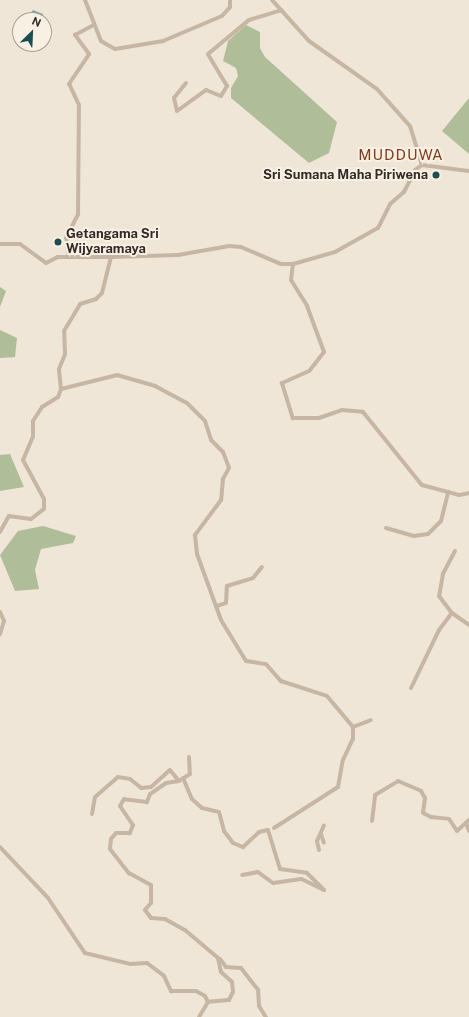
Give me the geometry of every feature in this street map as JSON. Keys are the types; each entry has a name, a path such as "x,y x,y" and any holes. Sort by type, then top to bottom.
{"street":[{"path":"85,0 92,26 109,48 146,45 222,16 230,7 230,0"},
{"path":"272,0 308,41 377,89 410,126 422,165"},
{"path":"186,83 174,98 177,111 206,90 221,96 227,86 208,54 245,23 282,10"},
{"path":"69,256 66,238 78,214 79,128 78,97 69,84 89,54 75,35 92,26"},
{"path":"0,244 20,244 46,263 69,256 111,257 178,255 229,246 241,247 281,264 293,264 335,252 371,235 381,224 390,204 404,192 415,170 422,165 469,171"},
{"path":"0,532 9,516 31,518 44,509 44,499 24,460 33,437 36,413 58,397 61,389 58,373 65,354 64,331 80,304 96,299 102,293 111,257"},
{"path":"293,264 291,280 307,306 324,352 309,371 282,383 293,418 319,418 342,410 363,412 422,485 448,492 469,493"},
{"path":"61,389 117,375 155,386 187,403 205,421 211,440 221,449 229,468 223,479 221,500 195,535 197,554 217,606 246,662 266,664 281,681 327,696 353,727 353,738 343,760 338,787 274,828"},
{"path":"386,528 414,536 428,534 440,521 448,492"},
{"path":"456,551 443,574 439,596 452,613 469,625"},
{"path":"217,606 226,603 227,586 253,578 262,567"},
{"path":"0,612 4,621 0,634"},
{"path":"411,688 439,630 452,613"},
{"path":"353,727 371,720"},
{"path":"189,757 190,774 181,780 166,783 150,794 147,802 124,799 120,806 132,825 130,833 116,833 111,839 110,849 129,873 151,886 151,903 145,910 152,918 165,919 185,930 218,958 226,967 241,968 258,990 259,1006 266,1017"},
{"path":"92,814 95,798 118,777 130,779 142,788 151,787 170,770 181,780 192,798 202,808 219,812 224,831 233,843 243,847 260,832 268,830 280,869 307,873 324,890 301,879 273,883 258,872 242,875"},
{"path":"372,821 376,795 398,780 424,794 423,813 450,819 457,831 467,821"},
{"path":"467,821 469,830"},
{"path":"319,850 324,825"},
{"path":"321,834 324,843"},
{"path":"0,847 48,898 85,952 130,964 147,963 161,972 171,991 196,991 208,1002 229,1000 233,992 232,982 221,972 218,958"},
{"path":"199,1017 208,1002"}],"green space":[{"path":"246,25 260,32 260,48 265,57 337,122 329,153 309,163 231,98 231,88 238,76 236,68 223,61 228,41"},
{"path":"469,98 469,154 442,131"},
{"path":"0,287 6,291 0,307"},
{"path":"0,330 17,338 15,357 0,358"},
{"path":"10,454 24,487 0,491 0,455"},
{"path":"43,526 76,536 73,543 41,549 35,570 39,589 15,591 0,555 18,531"}],"place":[{"name":"Sri Sumana Maha Piriwena","path":"436,175"},
{"name":"Getangama Sri Wijyaramaya","path":"58,242"}],"district":[{"name":"MUDDUWA","path":"401,155"}]}
